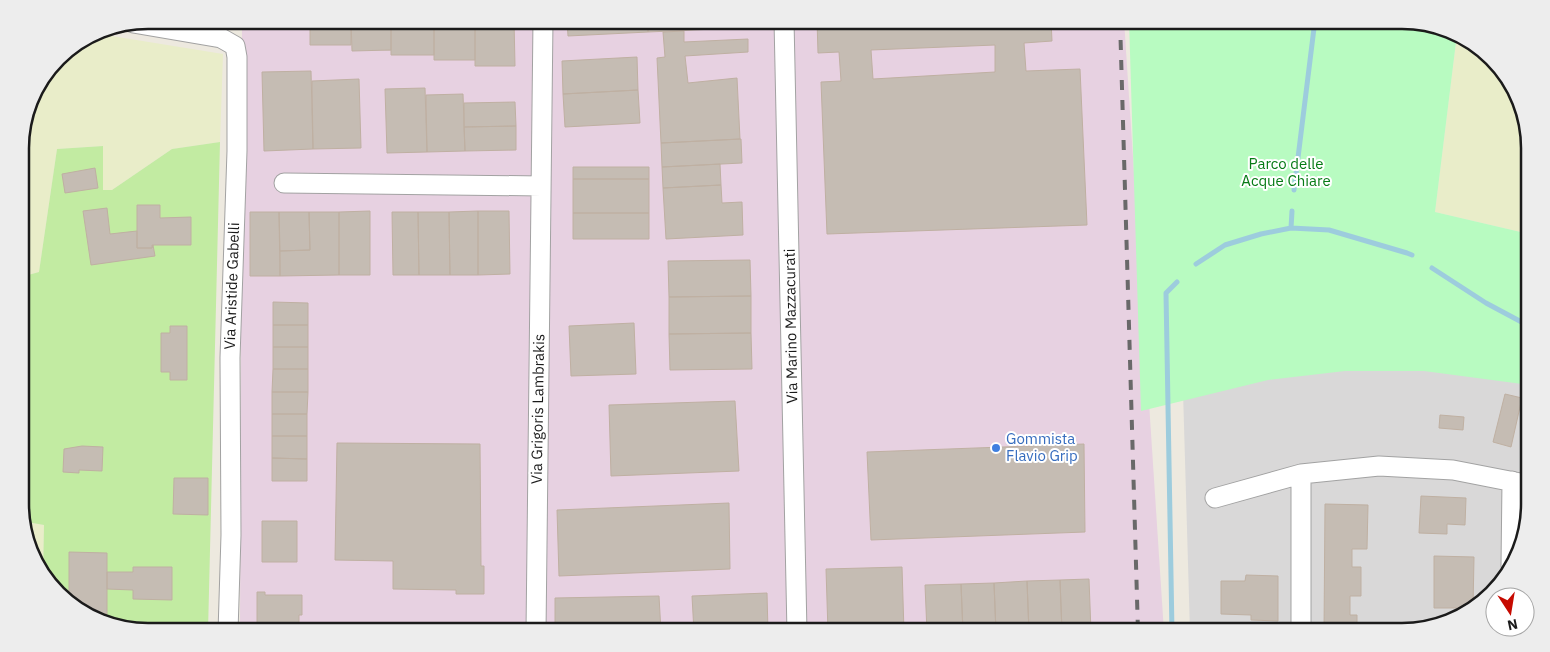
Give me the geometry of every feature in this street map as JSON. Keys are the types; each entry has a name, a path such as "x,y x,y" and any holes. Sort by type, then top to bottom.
{"street":[{"name":"Via Aristide Gabelli","path":"168,29 221,38 235,46 237,57 237,151 230,358 231,535 228,623"},
{"name":"Via Grigoris Lambrakis","path":"536,623 543,29"},
{"name":"Via Marino Mazzacurati","path":"784,29 797,623"},
{"path":"284,183 541,186"},
{"path":"1215,498 1301,474 1379,466 1453,470 1521,483 1513,546"},
{"path":"1301,474 1301,623"}],"shaded area":[{"path":"242,29 1125,29 1163,623 240,623"},
{"path":"1394,357 1521,379 1521,512 1519,528 1512,550 1497,577 1475,599 1441,617 1410,623 1190,623 1183,391"}],"green space":[{"name":"Parco delle Acque Chiare","path":"1129,29 1402,29 1426,31 1456,42 1435,212 1521,232 1521,384 1424,371 1345,371 1268,380 1141,411"},
{"path":"109,36 223,54 220,142 172,149 112,190 103,191 102,146 57,149 39,272 29,275 29,140 31,124 38,102 53,75 69,58 88,45"},
{"path":"1456,42 1475,53 1497,75 1512,102 1520,132 1521,232 1435,212"},
{"path":"220,142 208,623 124,621 109,617 88,607 75,599 53,577 43,561 44,525 31,523 30,520 29,275 39,272 57,149 103,146 103,190 112,190 172,149"},
{"path":"31,523 44,525 43,561 38,550"}],"building":[{"path":"310,29 351,29 351,45 310,45"},
{"path":"351,29 391,29 391,50 352,51"},
{"path":"391,29 434,29 434,55 391,55"},
{"path":"434,29 475,29 475,60 434,60"},
{"path":"475,29 514,29 515,66 475,66"},
{"path":"568,29 648,29 648,32 568,36"},
{"path":"648,29 715,29 648,32"},
{"path":"817,29 1051,29 1052,41 1024,43 1026,71 1080,69 1087,225 827,234 821,82 841,81 839,52 818,53","holes":["995,45 995,72 873,79 871,50"]},
{"path":"684,31 684,42 748,39 748,52 685,56 688,83 737,78 740,139 661,143 657,58 665,57 663,32"},
{"path":"637,57 638,90 563,94 562,61"},
{"path":"311,71 313,149 264,151 262,72"},
{"path":"359,79 361,148 313,149 312,81"},
{"path":"425,88 427,152 387,153 385,89"},
{"path":"638,90 640,123 565,127 563,94"},
{"path":"463,94 465,151 427,152 426,95"},
{"path":"515,102 516,126 464,127 464,103"},
{"path":"516,126 516,150 465,151 464,127"},
{"path":"741,139 742,163 662,167 661,143"},
{"path":"720,164 721,185 663,188 662,167"},
{"path":"573,167 649,167 649,179 573,179"},
{"path":"95,168 98,188 65,193 62,174"},
{"path":"573,179 649,179 649,213 573,213"},
{"path":"721,185 722,203 742,202 743,235 666,239 663,188"},
{"path":"137,205 160,205 160,218 191,217 191,245 152,245 152,248 137,248"},
{"path":"107,208 110,234 137,231 137,248 152,248 153,245 155,256 91,265 83,211"},
{"path":"370,211 370,275 339,275 339,212"},
{"path":"478,211 509,211 510,274 478,275"},
{"path":"478,211 478,275 450,275 449,212"},
{"path":"250,212 279,212 280,276 250,276"},
{"path":"279,212 309,212 310,250 280,251"},
{"path":"309,212 339,212 339,275 280,276 280,251 310,250"},
{"path":"392,212 418,212 419,275 393,275"},
{"path":"418,212 449,212 450,275 419,275"},
{"path":"573,213 649,213 649,239 573,239"},
{"path":"750,260 751,296 669,297 668,261"},
{"path":"751,296 751,333 669,334 669,297"},
{"path":"273,302 308,303 308,325 273,325"},
{"path":"634,323 636,374 571,376 569,326"},
{"path":"273,325 308,325 308,347 273,347"},
{"path":"170,326 187,326 187,380 170,380 170,372 161,372 161,333 170,333"},
{"path":"751,333 752,369 670,370 669,334"},
{"path":"273,347 308,347 308,369 273,369"},
{"path":"273,369 308,369 308,392 272,392"},
{"path":"272,392 308,392 307,414 272,414"},
{"path":"1505,394 1521,398 1511,447 1493,442"},
{"path":"735,401 739,471 611,476 609,405"},
{"path":"272,414 307,414 307,436 272,436"},
{"path":"1440,415 1464,417 1463,430 1439,428"},
{"path":"272,436 307,436 307,459 272,458"},
{"path":"337,443 480,444 481,566 484,566 484,594 456,594 456,590 393,589 393,561 335,560"},
{"path":"1084,444 1085,532 871,540 867,452"},
{"path":"82,446 103,447 102,471 79,470 79,473 63,472 64,449"},
{"path":"272,458 307,459 307,481 272,481"},
{"path":"174,478 208,478 208,515 173,514"},
{"path":"1421,496 1466,498 1465,525 1447,524 1447,534 1419,533"},
{"path":"729,503 730,569 559,576 557,510"},
{"path":"1325,504 1368,505 1367,549 1352,549 1352,567 1361,567 1361,596 1350,596 1350,615 1357,615 1357,623 1324,623"},
{"path":"262,521 297,521 297,562 262,562"},
{"path":"69,552 107,553 107,614 102,614 88,607 69,593"},
{"path":"1434,556 1474,557 1473,600 1460,608 1434,608"},
{"path":"133,567 172,567 172,600 133,599 133,590 107,589 107,572 133,572"},
{"path":"902,567 904,623 828,623 826,569"},
{"path":"1246,575 1278,576 1278,621 1251,620 1251,615 1221,614 1221,581 1245,581"},
{"path":"1089,579 1091,623 1062,623 1060,580"},
{"path":"1060,580 1062,623 1029,623 1027,581"},
{"path":"1027,581 1029,623 996,623 994,583"},
{"path":"994,583 996,623 963,623 961,584"},
{"path":"961,584 963,623 927,623 925,585"},
{"path":"257,592 265,592 265,595 302,595 302,615 299,615 299,623 257,623"},
{"path":"767,593 768,623 694,623 692,596"},
{"path":"659,596 660,623 555,623 555,598"}],"waterway":[{"path":"1294,190 1314,29"},
{"path":"1196,264 1225,245 1261,234 1291,228 1292,211"},
{"path":"1291,228 1329,230 1412,255"},
{"path":"1432,268 1486,303 1521,322"},
{"path":"1172,623 1166,293 1177,282"}],"railway":[{"path":"1120,29 1138,623"}],"place":[{"name":"Gommista Flavio Grip","path":"996,448"}]}
